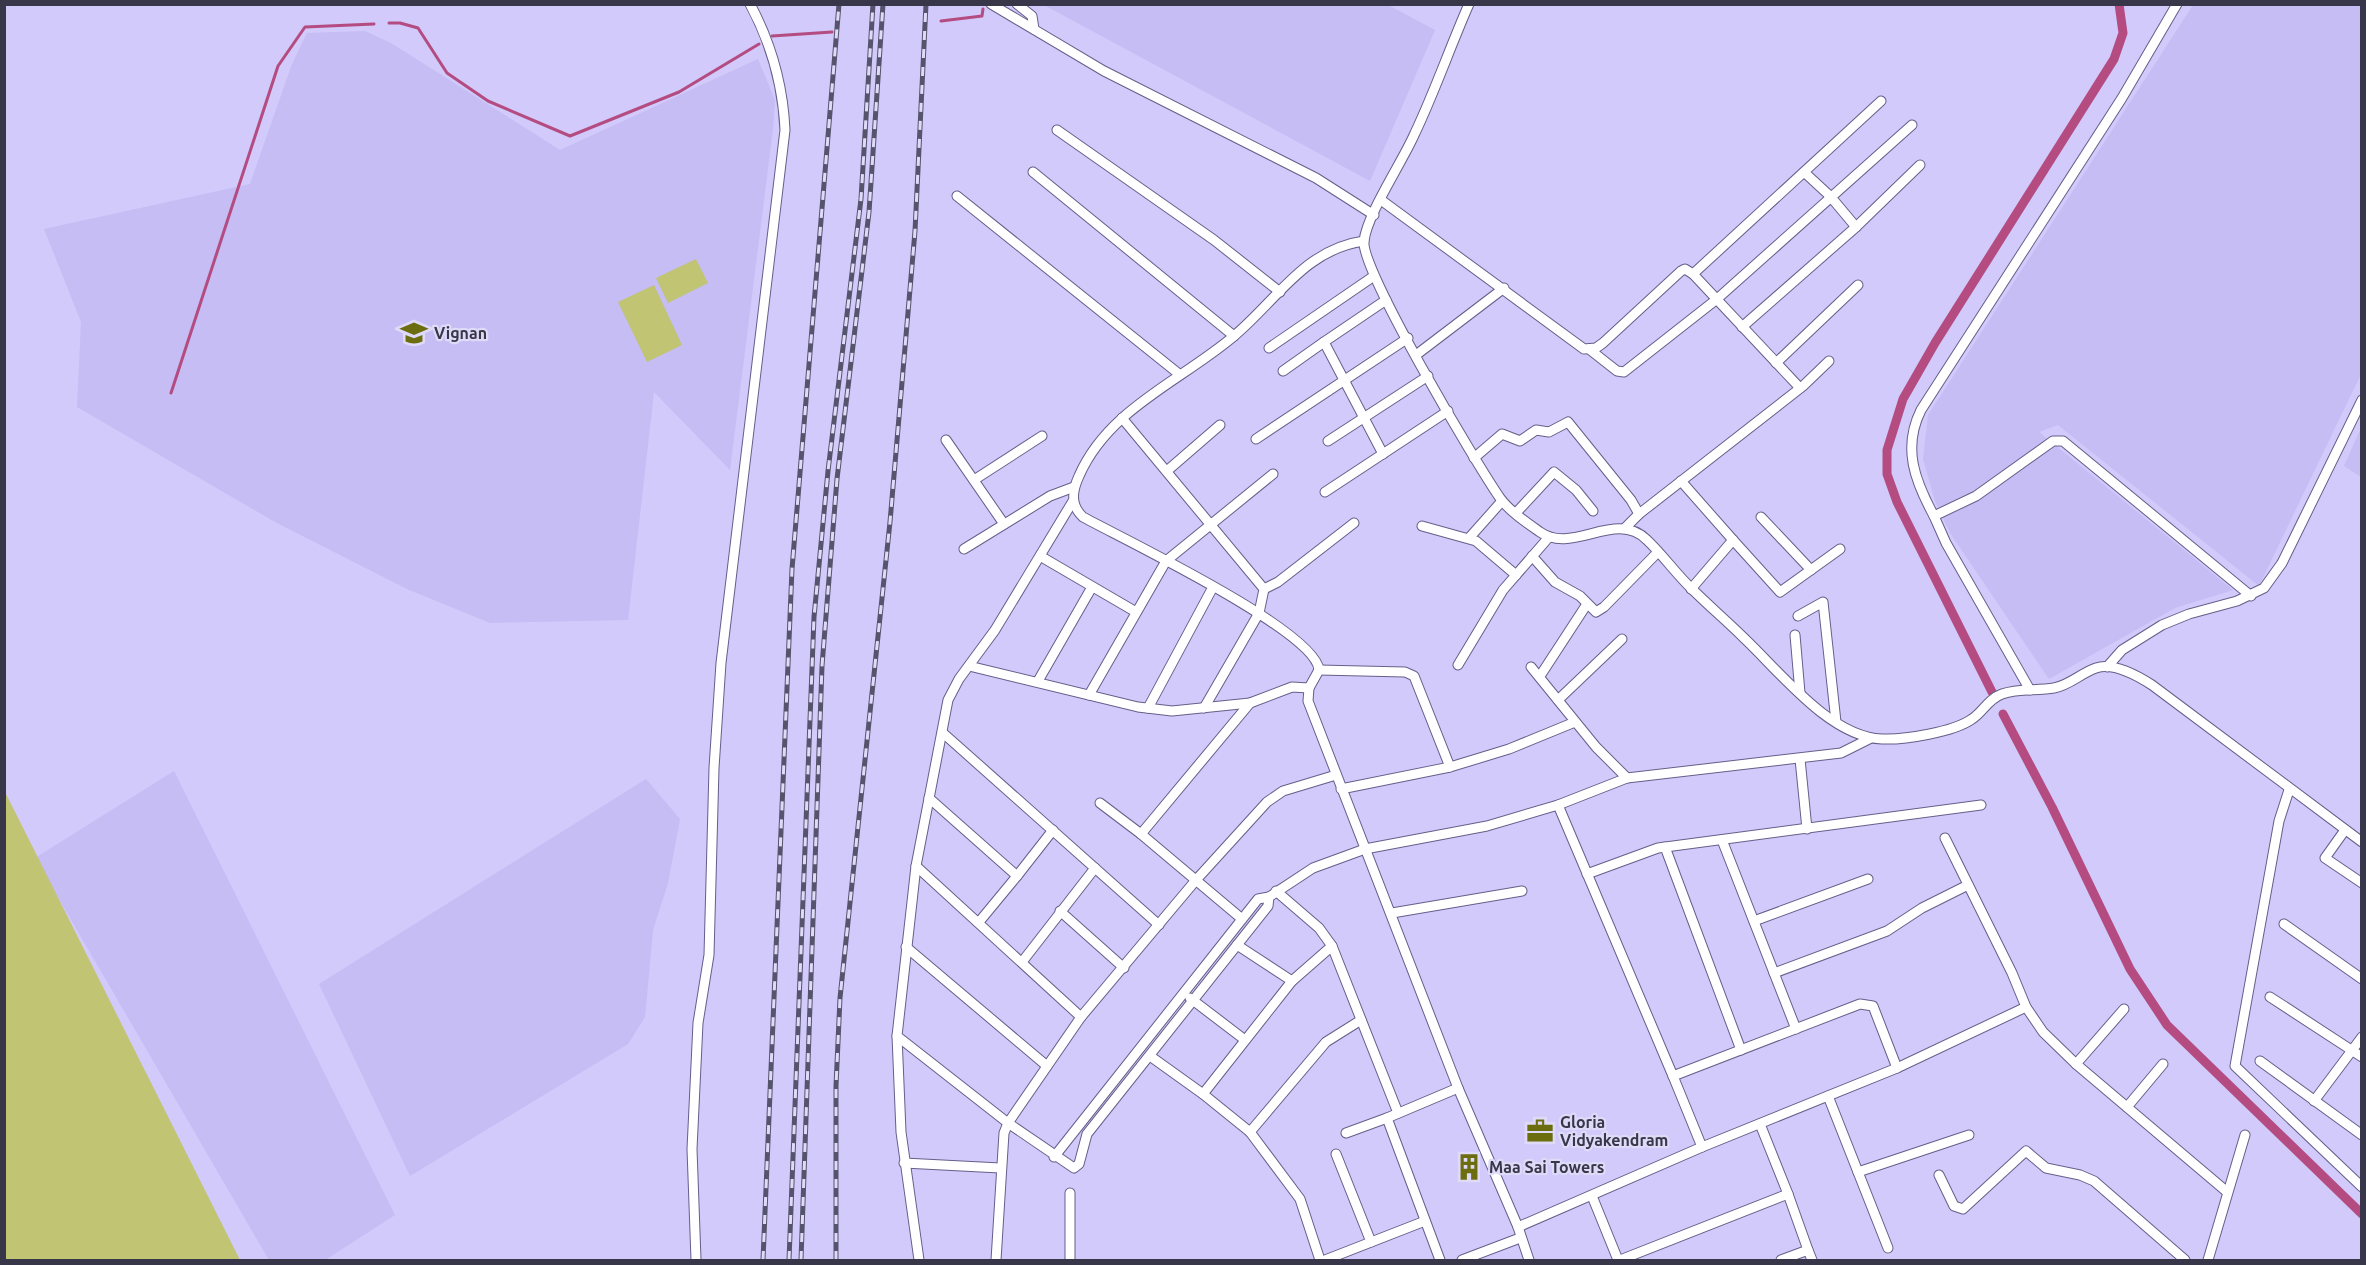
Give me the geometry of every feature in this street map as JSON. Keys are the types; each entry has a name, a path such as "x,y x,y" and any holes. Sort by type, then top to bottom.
{"street":[{"path":"696,1260 693,1126 698,1023 709,955 714,768 721,663 785,130 778,79 761,25 750,4"},
{"path":"991,4 1104,71 1316,178 1374,216"},
{"path":"1017,4 1032,16 1034,29"},
{"path":"1469,4 1415,134 1374,216 1364,241 1365,257 1416,355 1474,458 1502,501 1549,537 1577,536 1613,528 1625,528 1645,537 1691,589 1800,693 1836,722 1871,738 1901,738 1963,724 1974,718 2000,694 2055,688 2096,668 2107,667 2132,674 2152,685 2361,842"},
{"path":"2030,690 1946,543 1918,484 1912,462 1910,438 1913,425 2122,98 2177,4"},
{"path":"1693,274 1881,101"},
{"path":"1381,200 1504,288 1578,346 1589,349 1617,371 1624,372 1717,299 1912,125"},
{"path":"1057,130 1214,240 1280,292"},
{"path":"1742,327 1856,227 1920,165"},
{"path":"1033,172 1234,336"},
{"path":"1804,172 1830,196 1856,227"},
{"path":"957,196 1179,374"},
{"path":"1320,670 1310,651 1259,613 1083,517 1076,510 1074,487 1095,447 1122,418 1179,374 1234,336 1314,258 1347,243 1364,241"},
{"path":"1589,349 1603,343 1685,269 1693,274 1800,388"},
{"path":"1269,348 1374,276"},
{"path":"1776,363 1858,285"},
{"path":"1416,355 1504,288"},
{"path":"1283,370 1386,300"},
{"path":"1256,439 1408,338"},
{"path":"1324,342 1383,454"},
{"path":"1625,528 1639,514 1800,388 1829,361"},
{"path":"1328,441 1428,376"},
{"path":"2107,667 2122,650 2162,625 2251,596 2264,588 2282,563 2361,400"},
{"path":"1325,492 1448,411"},
{"path":"1122,418 1168,470 1264,589"},
{"path":"1474,458 1502,434 1520,441 1536,430 1549,432 1568,422 1631,500 1639,514"},
{"path":"1168,470 1220,425"},
{"path":"974,480 1042,436"},
{"path":"946,440 1004,524"},
{"path":"1934,516 1976,496 2053,441 2063,441 2251,596"},
{"path":"1515,513 1554,472 1576,490 1593,511"},
{"path":"1089,695 1166,561 1273,474"},
{"path":"1682,481 1780,592 1840,549"},
{"path":"964,549 1050,496 1074,487"},
{"path":"919,1260 904,1163 897,1036 916,866 948,700 995,630 1074,501"},
{"path":"1470,537 1502,501"},
{"path":"1761,517 1811,570"},
{"path":"1264,589 1278,582 1354,524"},
{"path":"1422,526 1470,537 1484,546 1516,575"},
{"path":"1458,665 1485,618 1516,575 1549,537"},
{"path":"1691,589 1733,540"},
{"path":"1532,556 1556,582 1576,593 1596,612 1604,607 1658,552"},
{"path":"1040,556 1137,612"},
{"path":"1038,681 1092,587"},
{"path":"1148,708 1213,587"},
{"path":"1204,708 1259,613 1264,589"},
{"path":"1798,616 1823,602 1836,722"},
{"path":"1539,676 1587,604"},
{"path":"1794,635 1800,693"},
{"path":"1557,700 1622,639"},
{"path":"969,666 1089,695 1172,711 1250,703 1292,687 1309,688"},
{"path":"1531,667 1596,747 1627,778"},
{"path":"1320,670 1309,688 1308,701 1335,776 1392,914 1458,1088 1518,1227 1529,1260"},
{"path":"1320,670 1405,672 1414,676 1450,767"},
{"path":"1141,834 1250,703"},
{"path":"1341,789 1450,767 1509,749 1575,722"},
{"path":"943,733 1159,925"},
{"path":"1054,1157 1258,899 1272,894 1313,868 1365,849 1487,826 1558,805 1627,778 1841,753 1871,738"},
{"path":"1800,759 1807,829"},
{"path":"996,1260 1000,1168 1008,1123 1081,1017 1196,880 1275,796 1335,776"},
{"path":"2289,790 2279,821 2235,1066 2361,1187"},
{"path":"929,798 1017,876"},
{"path":"1100,803 1141,834 1242,919"},
{"path":"1558,805 1702,1147"},
{"path":"1587,874 1645,851 1665,847 1981,805"},
{"path":"980,922 1053,830"},
{"path":"2345,830 2325,858 2361,884"},
{"path":"1945,838 2012,973 2026,1007 2043,1032 2076,1064 2226,1191"},
{"path":"1722,840 1796,1029"},
{"path":"1665,847 1741,1050"},
{"path":"916,866 980,922 1081,1017"},
{"path":"1022,962 1095,868"},
{"path":"1754,921 1868,879"},
{"path":"1774,973 1887,931 1922,908 1968,885"},
{"path":"1392,914 1522,891"},
{"path":"897,1036 1008,1123 1054,1157 1074,1168 1079,1164 1087,1134 1268,906 1272,894"},
{"path":"1272,894 1319,928 1332,946 1398,1113"},
{"path":"1060,911 1124,968"},
{"path":"2284,924 2361,979"},
{"path":"1237,945 1292,981"},
{"path":"1203,1094 1292,981 1332,946"},
{"path":"906,947 1047,1066"},
{"path":"1184,993 1245,1040"},
{"path":"2270,997 2361,1057"},
{"path":"1673,1076 1860,1004 1869,1004 1876,1012 1897,1068"},
{"path":"1518,1227 1702,1147 1897,1068 2026,1007"},
{"path":"2076,1064 2124,1009"},
{"path":"1250,1132 1326,1042 1361,1020"},
{"path":"2314,1101 2361,1037"},
{"path":"1150,1056 1203,1094 1250,1132 1300,1199 1320,1260"},
{"path":"2260,1061 2361,1135"},
{"path":"2127,1107 2163,1064"},
{"path":"1346,1133 1458,1088"},
{"path":"1828,1096 1888,1248"},
{"path":"1387,1118 1440,1260"},
{"path":"1760,1124 1812,1260"},
{"path":"1858,1172 1969,1134"},
{"path":"2208,1260 2226,1191 2245,1135"},
{"path":"1939,1175 1954,1206 1963,1209 2026,1152 2046,1168 2080,1175 2094,1181 2185,1260"},
{"path":"1336,1154 1371,1242"},
{"path":"904,1163 1000,1168"},
{"path":"1070,1193 1070,1260"},
{"path":"1592,1196 1619,1260 1788,1194"},
{"path":"1325,1260 1425,1221"},
{"path":"1461,1260 1520,1238"},
{"path":"1781,1260 1808,1250"}],"shaded area":[{"path":"1044,5 1388,5 1435,30 1370,181"},
{"path":"2193,5 2361,5 2361,374 2259,586 2058,425 2039,432 2233,590 2175,608 2049,679 1950,533 1935,501 1923,459 1928,415"},
{"name":"Vignan","path":"365,31 391,43 560,150 758,59 775,100 730,470 654,392 628,620 490,623 407,589 275,522 77,407 81,322 44,229 250,184 292,64 307,33"},
{"path":"2361,428 2362,477 2344,466"},
{"path":"174,771 395,1215 325,1260 269,1260 35,858"},
{"path":"646,779 680,819 668,883 653,930 645,1017 628,1044 410,1176 319,984"}],"green space":[{"path":"696,259 708,283 668,303 656,278"},
{"path":"654,285 682,345 647,362 618,302"},
{"path":"5,792 240,1260 5,1260"}],"waterway":[{"path":"1992,692 1897,502 1887,474 1887,450 1903,399 1935,343 2114,59 2123,33 2119,4"},
{"path":"941,21 982,16 983,9"},
{"path":"389,23 400,23 418,28 447,73 488,101 570,136 679,92 759,44"},
{"path":"171,393 278,66 305,27 374,24"},
{"path":"772,36 832,32"},
{"path":"2003,714 2052,807 2130,969 2167,1025 2362,1214"}],"railway":[{"path":"763,1260 792,569 839,4"},
{"path":"789,1260 814,617 828,471 861,199 873,4"},
{"path":"801,1260 822,666 837,479 869,212 883,4"},
{"path":"836,1260 836,1086 840,998 890,522 915,231 926,4"}],"place":[{"name":"Vignan","path":"414,333"},
{"name":"Gloria Vidyakendram","path":"1540,1131"},
{"name":"Maa Sai Towers","path":"1469,1167"}]}
